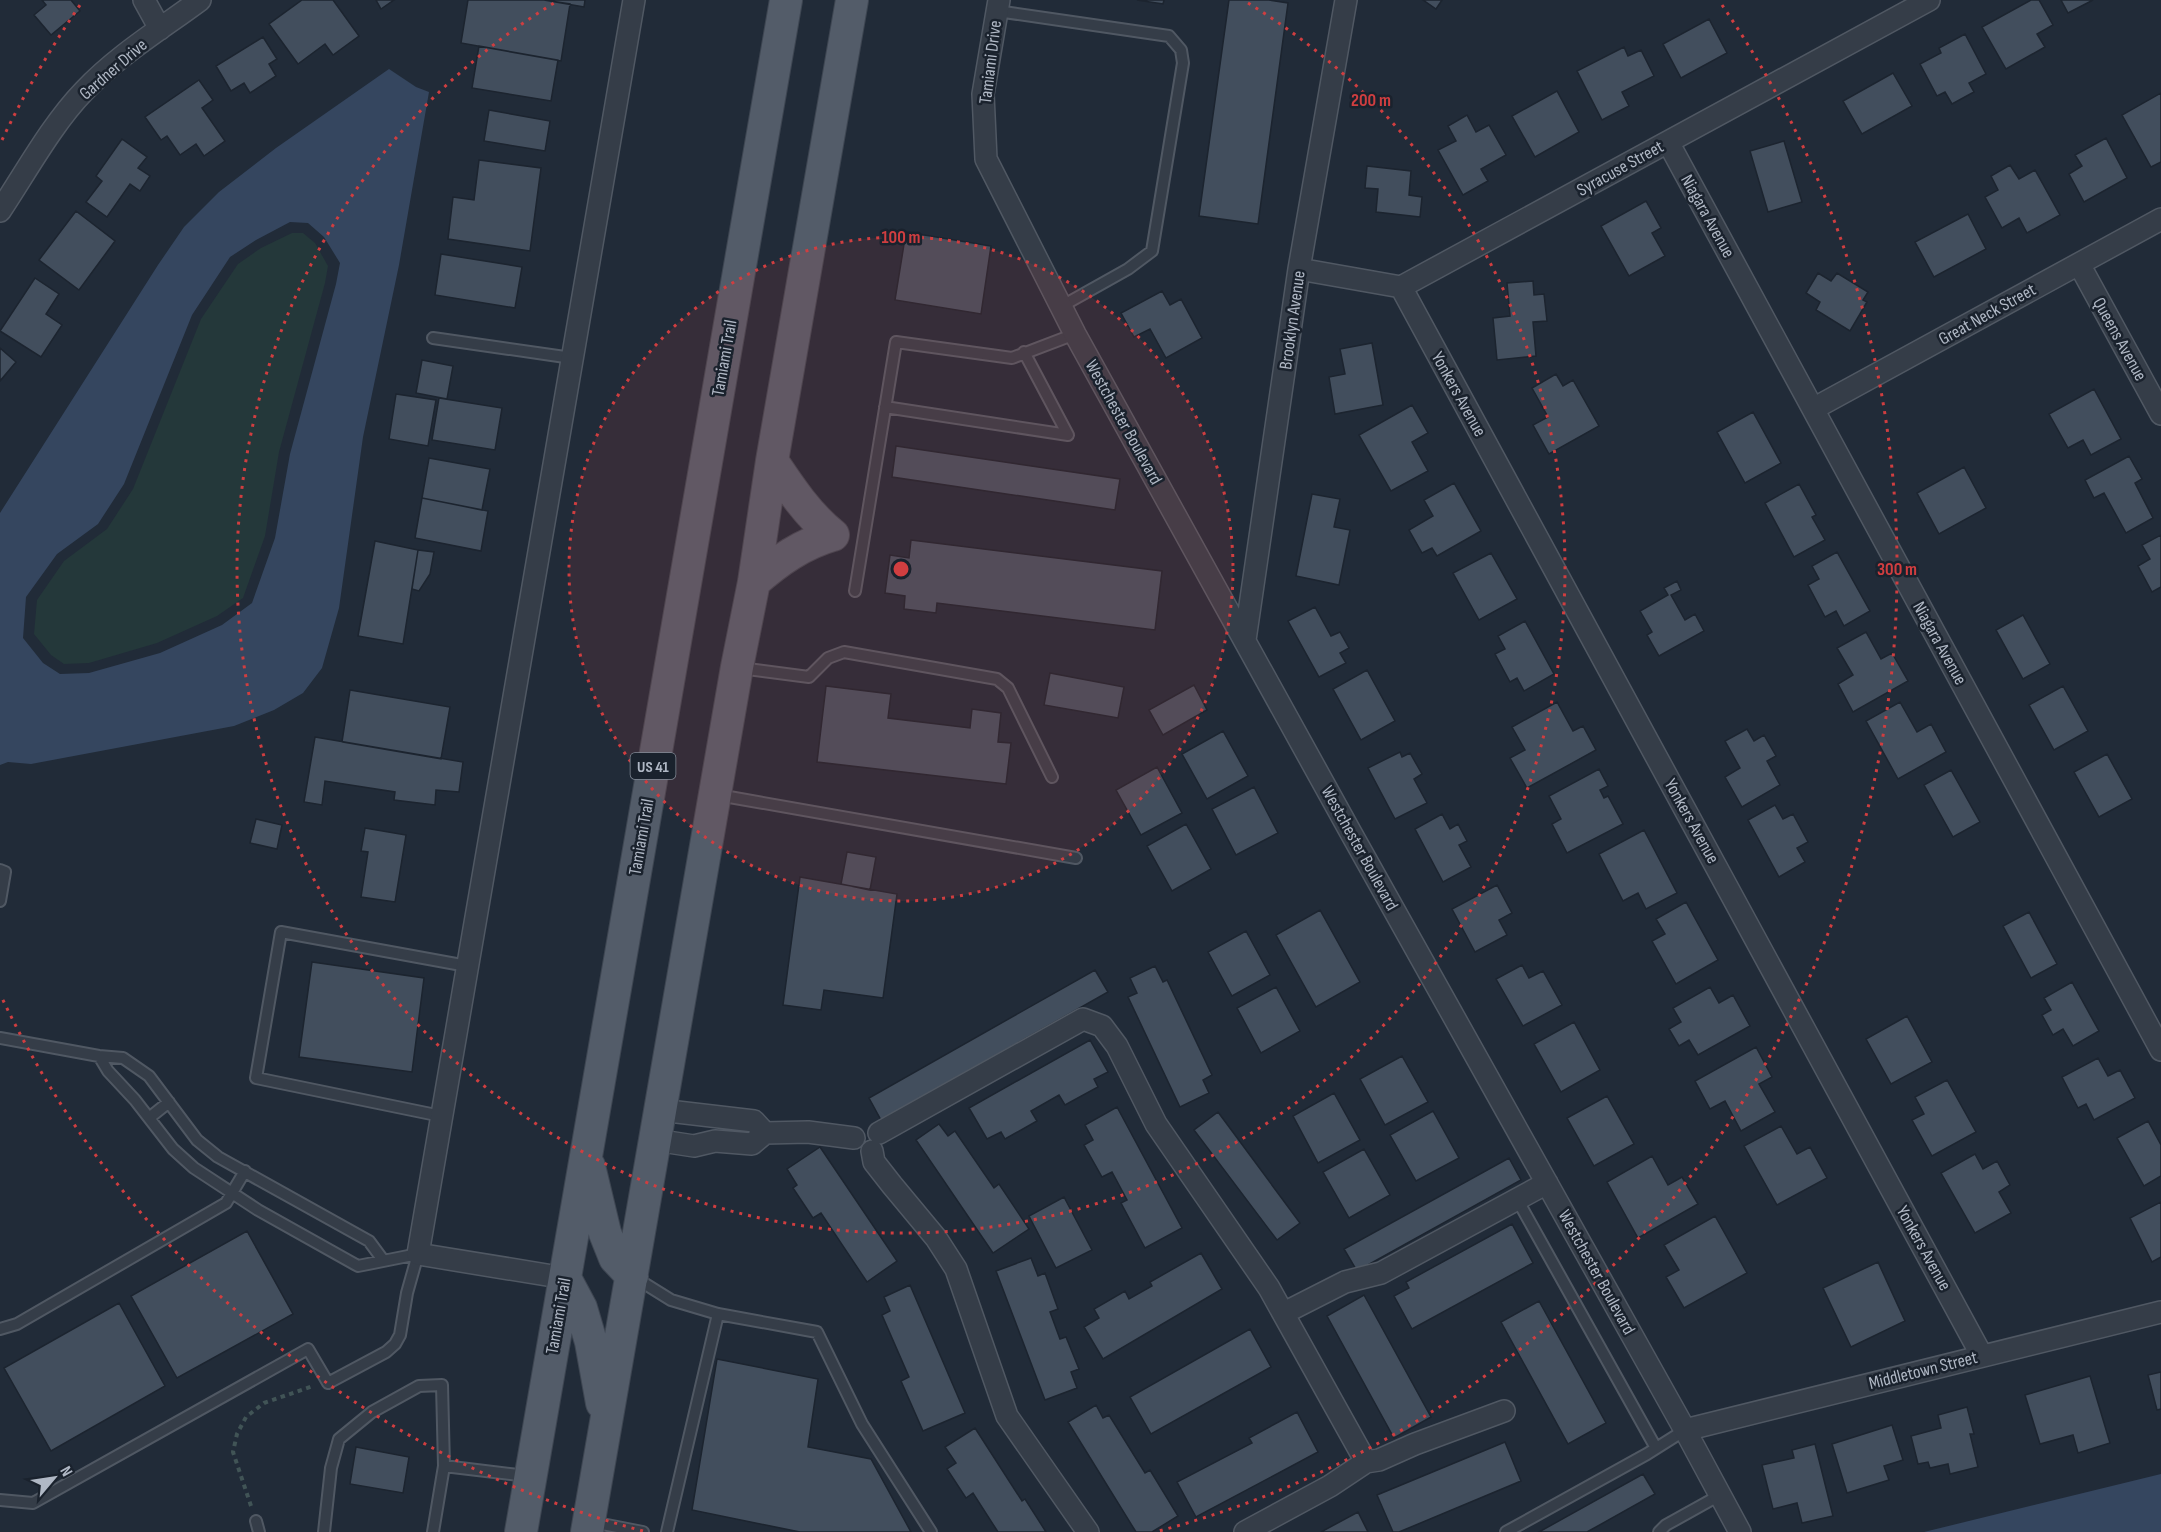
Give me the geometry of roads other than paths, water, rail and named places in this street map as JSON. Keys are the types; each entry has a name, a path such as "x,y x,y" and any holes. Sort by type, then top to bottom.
{"main road":[{"name":"Tamiami Trail","path":"521,1532 786,0"},
{"path":"588,1527 736,667 754,582 772,461 852,0"},
{"path":"772,461 819,524 848,538"},
{"path":"754,582 779,560 815,540 848,538"},
{"path":"586,1153 605,1233 615,1258 632,1276"},
{"path":"565,1278 581,1308 591,1342 606,1425"}],"street":[{"path":"144,0 160,29"},
{"name":"Gardner Drive","path":"0,211 65,113 83,91 125,55 200,0"},
{"path":"565,1278 418,1254 634,0"},
{"name":"Brooklyn Avenue","path":"1245,640 1299,269 1346,0"},
{"name":"Syracuse Street","path":"1401,287 1929,0"},
{"name":"Tamiami Drive","path":"986,159 983,94 998,6"},
{"name":"Niagara Avenue","path":"1668,142 2161,1050"},
{"name":"Westchester Boulevard","path":"986,159 1075,334 1740,1532"},
{"name":"Great Neck Street","path":"1813,409 2161,219"},
{"name":"Queens Avenue","path":"2079,264 2161,414"},
{"path":"1299,269 1401,287"},
{"name":"Yonkers Avenue","path":"1401,287 1982,1356"},
{"path":"655,1140 694,1146 715,1141 752,1144 765,1133 808,1132 854,1138 863,1151 1083,1018 1102,1026 1117,1046 1156,1124 1269,1288 1366,1462"},
{"path":"660,1110 754,1121 765,1133"},
{"path":"876,1142 874,1162 936,1238 956,1269 1007,1416 1088,1532"},
{"path":"1284,1313 1345,1282 1381,1273 1547,1183"},
{"name":"Middletown Street","path":"1685,1430 2161,1312"},
{"path":"1245,1532 1329,1486 1366,1462 1379,1460 1504,1411"}],"lane":[{"path":"998,6 1169,36 1181,50 1183,63 1152,251 1128,269 1062,306"},
{"path":"855,591 848,538 885,407 896,342 1012,358 1075,334"},
{"path":"433,338 572,357"},
{"path":"885,407 1068,435 1024,352"},
{"path":"736,667 809,677 828,658 844,652 997,679 1008,688 1052,777"},
{"path":"714,795 1076,858"},
{"path":"0,870 5,872 0,901"},
{"path":"441,1116 256,1078 275,966 281,932 467,966"},
{"path":"0,1038 99,1056 123,1058 149,1076 197,1140 218,1157 369,1241 383,1260"},
{"path":"0,1500 33,1503 308,1349 328,1383 386,1352 395,1344 400,1335 407,1293 418,1254 358,1266 258,1210 187,1162 173,1149 108,1071 99,1056"},
{"path":"149,1118 169,1102"},
{"path":"0,1329 16,1324 226,1203 245,1171"},
{"path":"1517,1199 1656,1448"},
{"path":"632,1276 671,1300 718,1314 818,1332 862,1424 931,1532"},
{"path":"667,1532 718,1314"},
{"path":"324,1532 331,1468 339,1439 372,1412 419,1386 442,1384 444,1466 433,1532"},
{"path":"1506,1532 1685,1430"},
{"path":"444,1466 530,1477"},
{"path":"1659,1532 1666,1525 1720,1495"},
{"path":"588,1527 643,1532"}],"water":[{"path":"389,69 416,87 429,92 399,265 363,437 339,608 322,668 303,693 274,710 234,726 31,764 8,762 0,765 0,513 184,227 219,192 276,148","holes":["290,222 308,223 324,237 340,263 290,454 275,538 252,603 222,625 160,653 89,673 60,674 43,663 23,638 26,597 57,554 98,524 124,484 192,315 230,257"]},
{"path":"2161,1474 2161,1532 1924,1532"}]}
